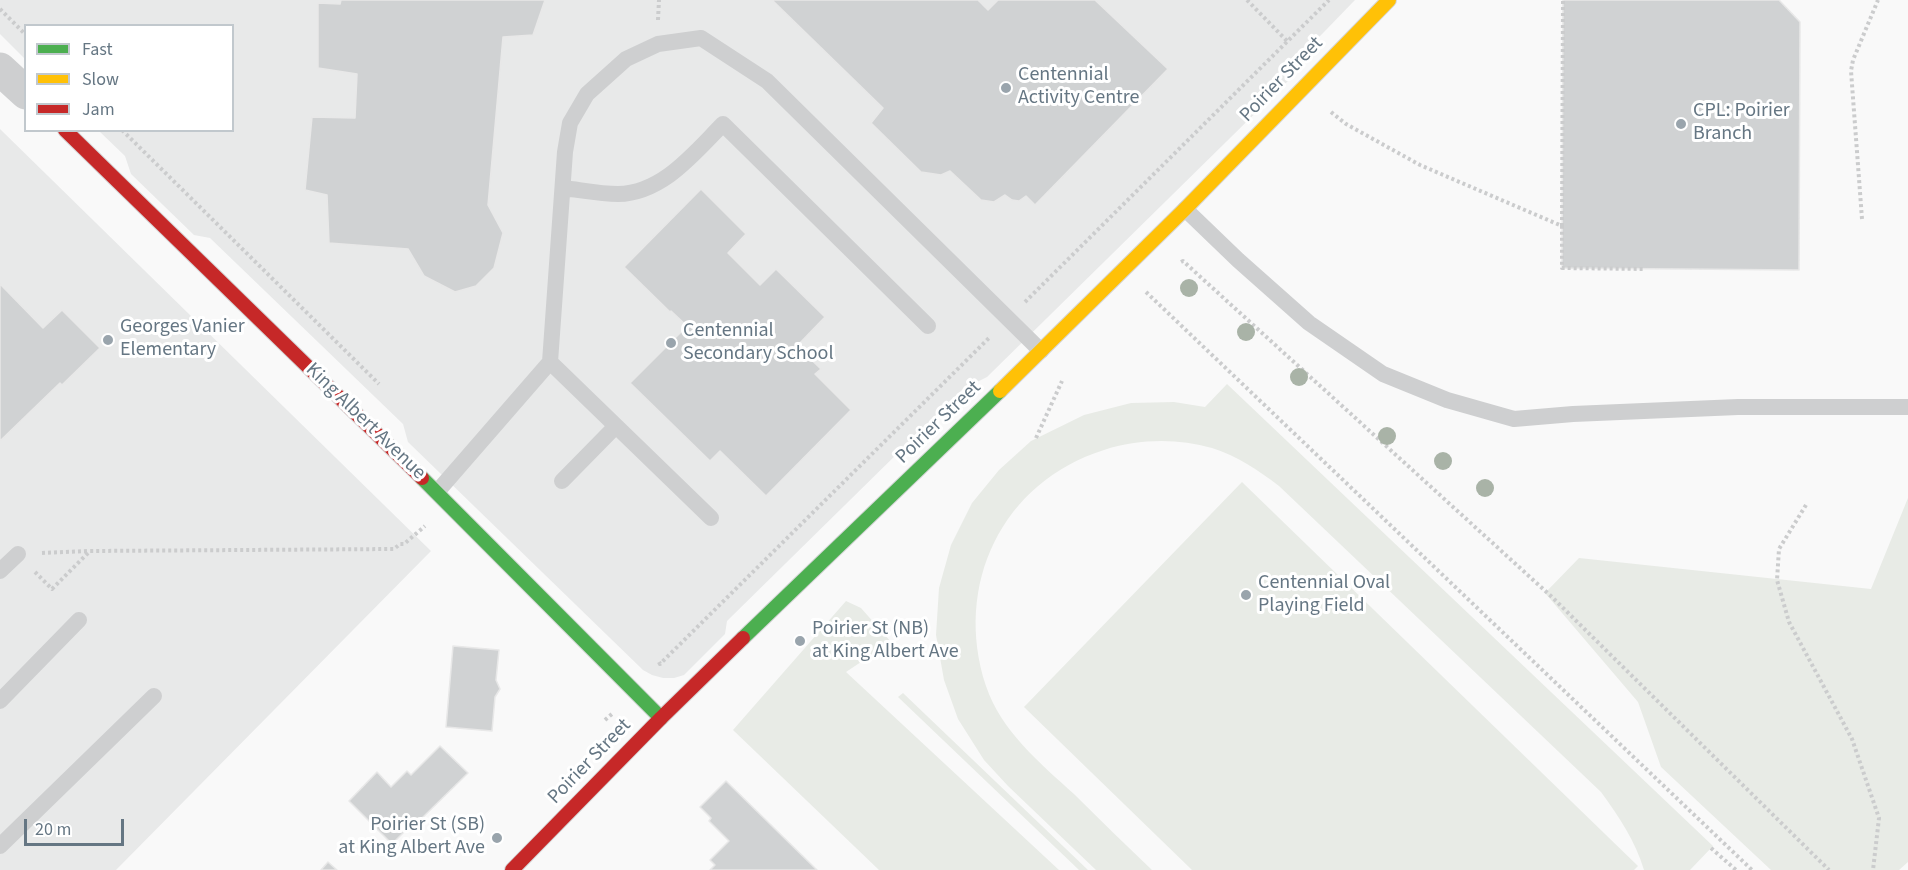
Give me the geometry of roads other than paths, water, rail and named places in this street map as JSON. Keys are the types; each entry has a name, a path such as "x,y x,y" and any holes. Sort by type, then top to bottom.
{"street":[{"name":"Poirier Street","path":"512,870 661,718 1185,209 1389,0"},
{"path":"0,69 24,91"},
{"name":"King Albert Avenue","path":"66,132 437,492 661,718"}],"lane":[{"path":"437,492 550,363 565,152 570,123 587,94 626,59 658,44 701,38 767,81 1041,351"},
{"path":"563,188 618,194 637,192 659,182 678,168 723,124 928,326"},
{"path":"1185,209 1238,260 1310,323 1383,374 1447,400 1514,419 1573,414 1738,407 1908,407"},
{"path":"550,363 711,519"},
{"path":"562,481 616,426"},
{"path":"0,571 18,554"},
{"path":"0,701 79,620"},
{"path":"0,846 154,696"}],"place":[{"name":"Centennial Activity Centre","path":"1006,88"},
{"name":"CPL: Poirier Branch","path":"1681,124"},
{"name":"Georges Vanier Elementary","path":"108,340"},
{"name":"Centennial Secondary School","path":"671,343"},
{"name":"Centennial Oval Playing Field","path":"1246,595"},
{"name":"Poirier St (NB) at King Albert Ave","path":"800,641"},
{"name":"Poirier St (SB) at King Albert Ave","path":"497,838"}]}
